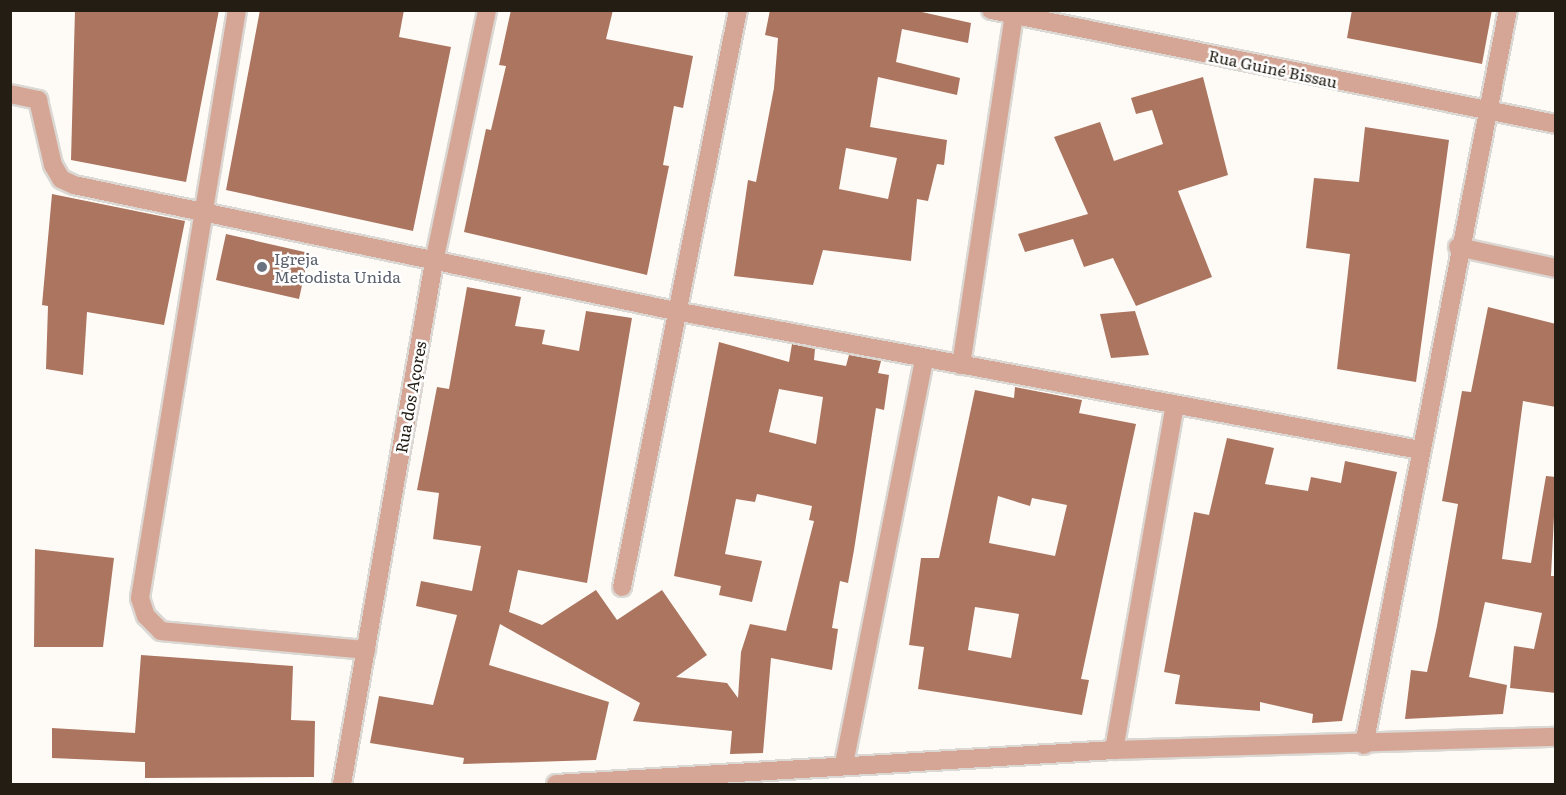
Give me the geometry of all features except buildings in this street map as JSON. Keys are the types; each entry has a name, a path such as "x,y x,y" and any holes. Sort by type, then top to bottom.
{"street":[{"path":"237,10 201,212 142,582 146,616 161,631 366,650"},
{"name":"Rua dos Açores","path":"342,784 434,261 486,10"},
{"path":"622,587 675,311 738,10"},
{"name":"Rua Guiné Bissau","path":"991,10 1556,124"},
{"path":"1364,745 1458,247 1508,10"},
{"path":"961,365 1014,15"},
{"path":"10,94 38,99 61,179 201,212 675,311 1174,408 1420,450"},
{"path":"1458,247 1556,268"},
{"path":"844,764 924,359"},
{"path":"1114,750 1174,408"},
{"path":"556,784 844,764 1114,750 1364,745 1556,737"}],"place":[{"name":"Igreja Metodista Unida","path":"262,267"}]}
